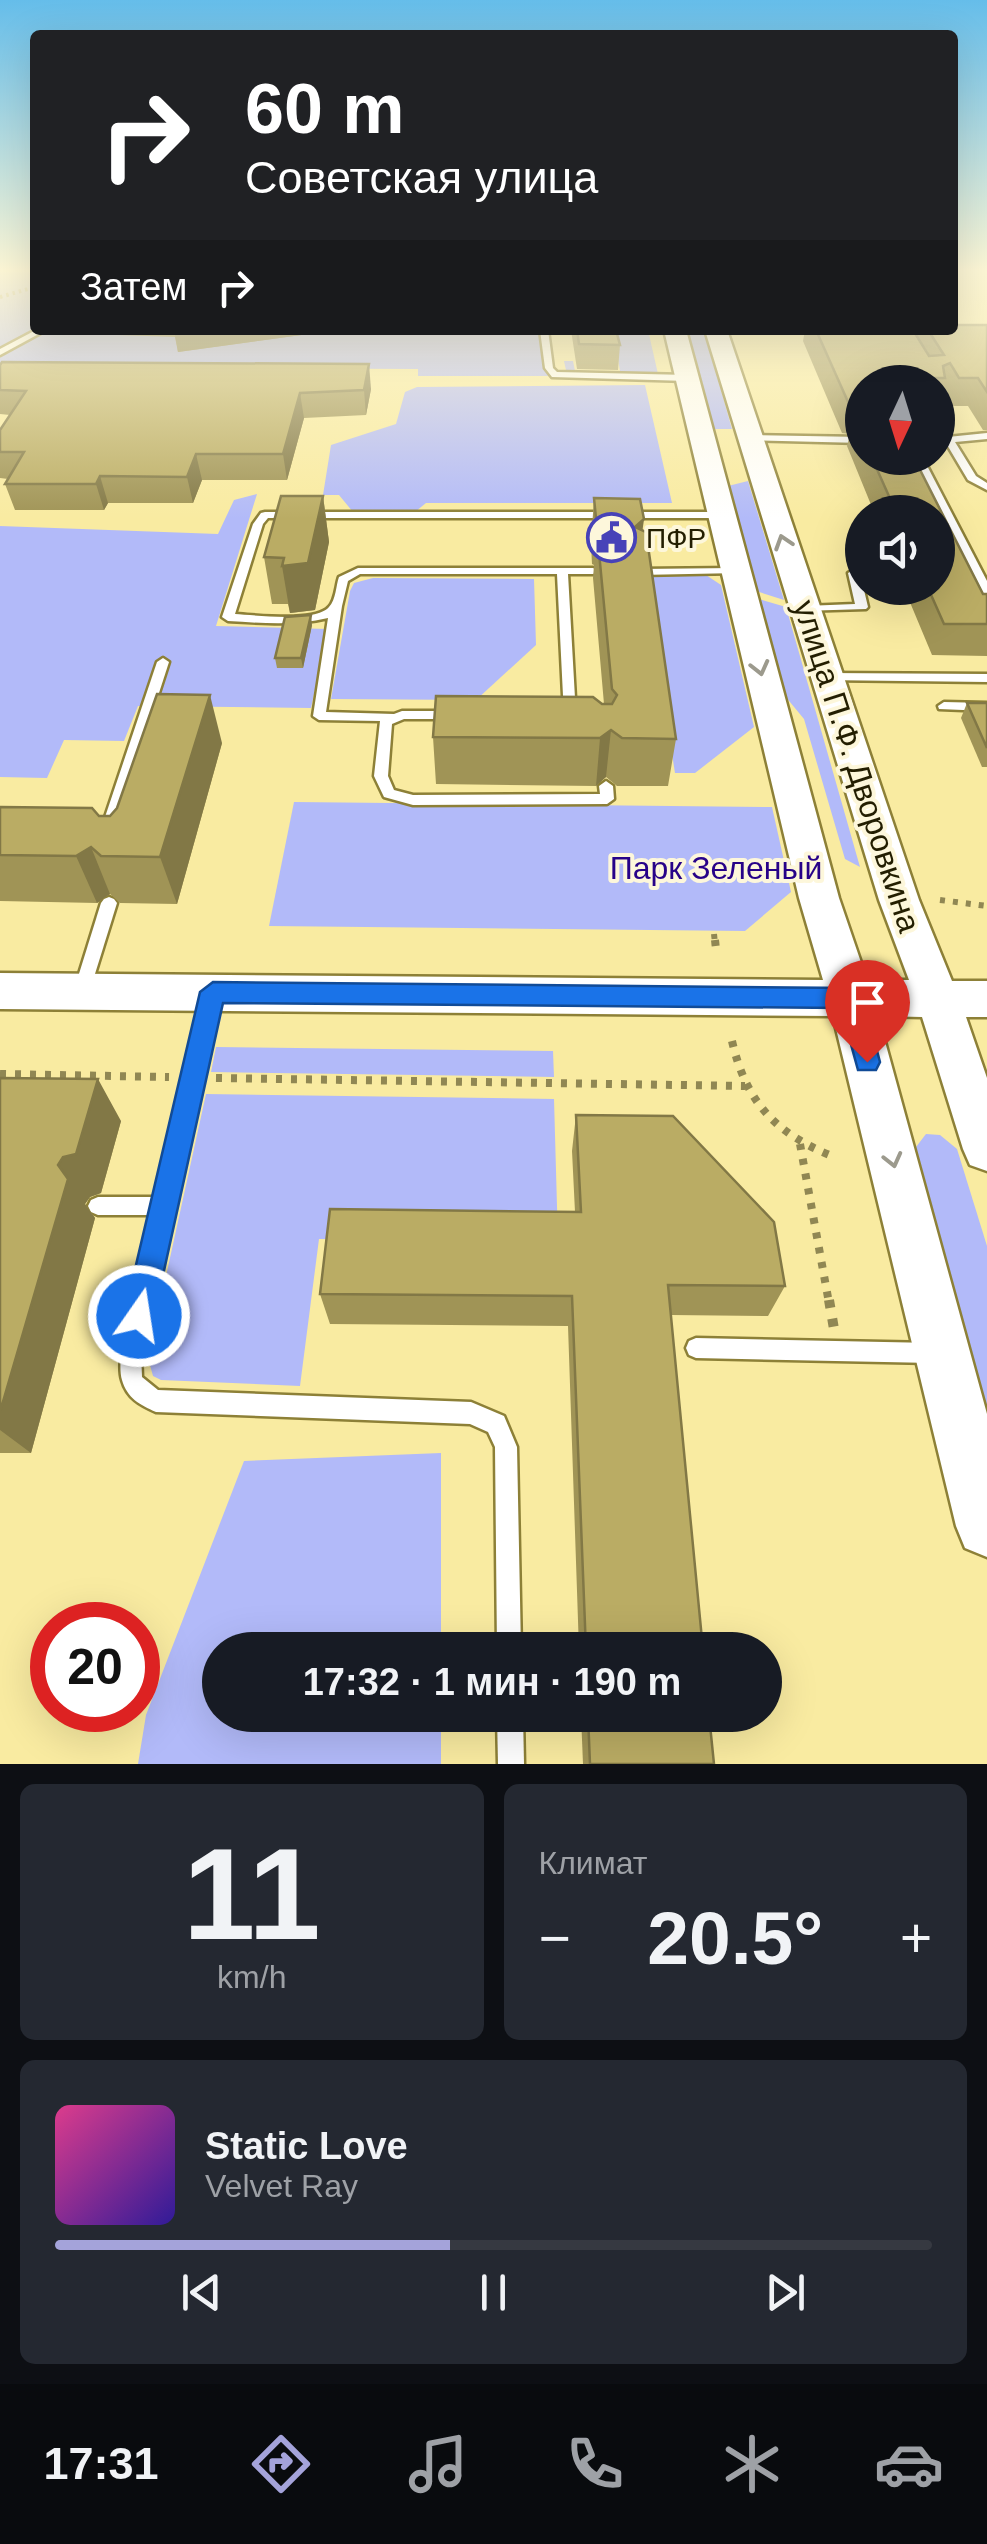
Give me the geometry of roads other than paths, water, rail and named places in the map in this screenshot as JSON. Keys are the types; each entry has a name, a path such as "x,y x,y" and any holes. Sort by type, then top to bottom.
{"street":[{"name":"улица П.Ф. Дворовкина","path":"682,354 819,898 851,998 987,1526"},
{"name":"улица П.Ф. Дворовкина","path":"724,354 899,900 938,999 987,1149"},
{"path":"702,438 750,438"},
{"path":"0,990 987,1000"}],"lane":[{"path":"547,354 555,376 688,378"},
{"path":"955,440 987,436"},
{"path":"750,438 845,440"},
{"path":"955,456 972,478 987,487"},
{"path":"927,475 987,592"},
{"path":"336,606 327,614 310,619 228,618 260,518 282,512 722,515"},
{"path":"639,572 735,570"},
{"path":"475,715 318,716 343,579 358,571 592,572"},
{"path":"552,716 577,721 562,571"},
{"path":"805,609 862,605"},
{"path":"90,829 112,836 163,662"},
{"path":"826,676 987,678"},
{"path":"944,706 987,707"},
{"path":"391,717 383,732 381,776 382,787 398,798 607,799 606,786"},
{"path":"82,991 109,903"},
{"path":"213,992 131,1352 129,1378 137,1392 156,1401 471,1413 496,1424 506,1447 509,1632"},
{"path":"98,1206 164,1206"},
{"path":"696,1348 942,1353"},
{"path":"510,1732 511,1764"}],"place":[{"name":"ПФР","path":"611,538"}],"park label":[{"name":"Парк Зеленый","path":"716,868"}]}
